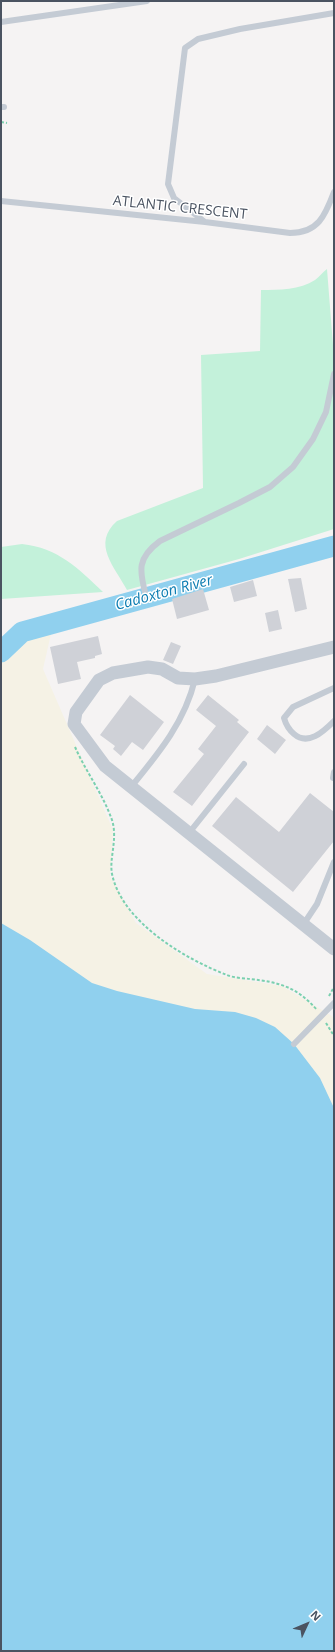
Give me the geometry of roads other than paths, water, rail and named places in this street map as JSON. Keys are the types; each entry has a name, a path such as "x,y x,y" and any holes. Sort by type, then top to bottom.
{"street":[{"path":"334,647 216,676 195,679 178,678 162,669 148,667 113,673 98,680 76,712 74,724 105,766 334,949"}],"lane":[{"path":"1,22 147,1"},
{"path":"205,222 174,198 168,184 185,48 198,39 232,31 334,13"},
{"name":"ATLANTIC CRESCENT","path":"1,201 300,233 317,224 323,217 334,192"},
{"path":"146,596 140,576 141,561 150,548 160,541 270,487 293,467 313,439 326,412 334,374"},
{"path":"131,787 164,745 175,728 188,702 195,679"},
{"path":"334,688 293,707 284,718 285,725 291,731 298,737 306,740 314,737 334,721"},
{"path":"189,833 244,764"},
{"path":"303,924 318,904 334,862"},
{"path":"294,1044 334,1003"}],"water":[{"path":"1,923 30,940 92,983 117,991 195,1009 235,1012 256,1018 275,1027 294,1044 320,1078 334,1108 334,1651 1,1651"}],"waterway":[{"name":"Cadoxton River","path":"1,652 22,632 334,546"}]}
